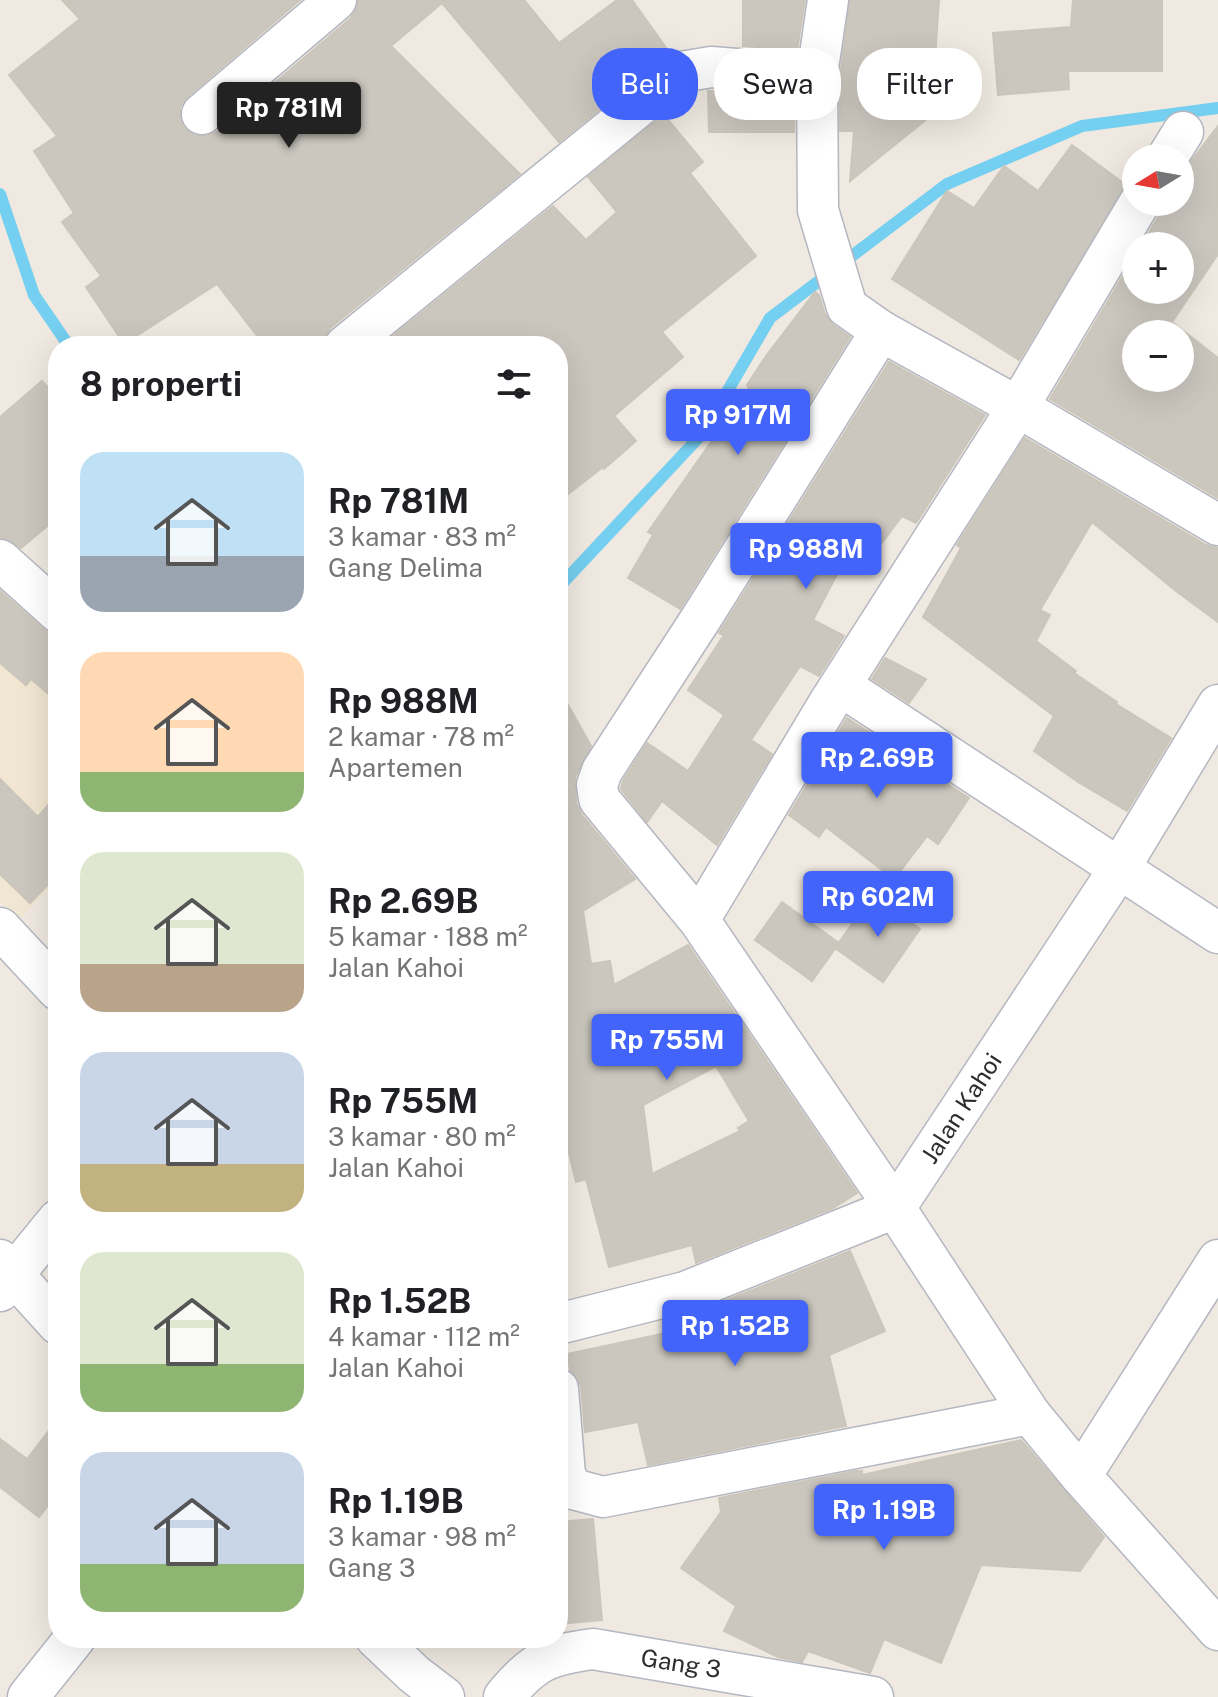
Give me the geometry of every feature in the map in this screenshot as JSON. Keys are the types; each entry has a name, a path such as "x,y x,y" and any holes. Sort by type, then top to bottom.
{"street":[{"path":"202,114 336,0"},
{"path":"821,48 828,0"},
{"path":"357,336 681,72 714,67"},
{"path":"816,120 818,210 847,307 881,331 1018,407 1218,525"},
{"path":"699,920 841,686 1018,407 1132,216"},
{"path":"881,331 602,771 597,785 599,799 699,920 895,1208 1030,1414 1218,1630"},
{"path":"0,560 48,603"},
{"path":"841,686 1218,933"},
{"name":"Jalan Kahoi","path":"895,1208 1119,869 1218,705"},
{"path":"0,928 48,979"},
{"path":"568,1321 685,1292 895,1208"},
{"path":"48,1230 4,1276 48,1315"},
{"path":"1081,1476 1218,1260"},
{"path":"568,1480 573,1489 603,1497 1030,1414"},
{"path":"28,1697 67,1648"},
{"path":"384,1648 419,1689"},
{"name":"Gang 3","path":"504,1697 526,1671 558,1654 593,1649 873,1697"}],"shaded area":[{"path":"25,591 48,611 48,889 19,920 0,901 0,619"}],"building":[{"path":"62,0 300,0 187,97 180,107 180,119 185,129 195,136 217,132 351,18 358,0 524,0 559,43 617,0 632,0 666,48 592,48 592,115 559,142 442,3 391,46 520,174 330,328 325,336 257,336 217,284 136,336 119,336 86,287 101,276 62,222 74,213 34,151 57,136 9,75 80,19"},
{"path":"743,0 805,0 797,48 743,46"},
{"path":"850,0 939,0 936,48 857,48 857,120 926,120 850,181 854,131 840,131 841,69"},
{"path":"1073,0 1162,0 1162,71 1068,71 1069,89 998,95 993,33 1071,27"},
{"path":"708,91 714,91 714,120 794,120 794,132 709,132"},
{"path":"658,120 668,120 703,162 690,173 756,256 662,332 683,357 614,416 636,441 568,494 568,336 393,336 553,206 586,240 617,212 588,177"},
{"path":"1218,126 1218,254 1194,289 1194,232 1149,232 1159,216 1194,216 1194,158"},
{"path":"1072,145 1122,182 1122,192 1019,360 892,279 947,191 974,208 1004,166 1038,191"},
{"path":"1122,278 1122,304 1184,304 1173,320 1122,320 1122,392 1194,392 1194,339 1218,358 1218,498 1050,399"},
{"path":"815,292 833,325 850,337 680,609 628,578 653,535 648,532 749,388 747,385 766,356"},
{"path":"889,362 985,415 916,523 902,516 861,571 845,559 813,620 844,636 819,676 800,666 751,740 772,754 717,845 662,801 647,822 621,789 623,781 647,743 688,771 724,715 688,690 724,635 719,633"},
{"path":"42,381 48,388 48,525 21,548 0,538 0,417"},
{"path":"1025,438 1206,545 1218,548 1218,622 1092,522 1040,610 1050,615 1036,641 1116,704 1171,738 1127,811 1034,751 1054,716 923,617 961,548 957,545"},
{"path":"0,591 48,631 48,693 31,679 26,685 0,663"},
{"path":"885,658 926,679 909,703 872,679"},
{"path":"568,705 591,746 575,777 576,803 581,814 635,879 583,911 591,964 610,961 614,985 688,945 857,1193 833,1208 696,1263 692,1245 609,1267 586,1179 576,1182 568,1149","holes":["716,1066 749,1121 738,1128 740,1131 652,1174 643,1105"]},
{"path":"847,718 969,798 938,844 927,836 894,879 826,827 819,837 789,815"},
{"path":"0,779 38,817 48,805 48,884 30,903 0,874"},
{"path":"873,895 920,929 883,982 835,948"},
{"path":"782,902 839,943 812,981 755,940"},
{"path":"850,1251 885,1331 829,1355 846,1426 648,1465 638,1422 585,1432 581,1386 570,1370 568,1354 690,1328 690,1324 710,1319 707,1308"},
{"path":"48,1432 48,1505 39,1517 0,1487 0,1439 27,1459"},
{"path":"1021,1440 1104,1537 1080,1571 981,1565 941,1663 884,1639 870,1673 808,1651 802,1662 778,1657 724,1631 736,1606 681,1568 721,1512 719,1498 856,1471 862,1471 862,1475"},
{"path":"593,1519 602,1620 568,1623 568,1521"}],"waterway":[{"path":"568,577 703,433 770,318 947,184 1082,126 1218,108"},
{"path":"0,194 34,295 62,336"}]}
